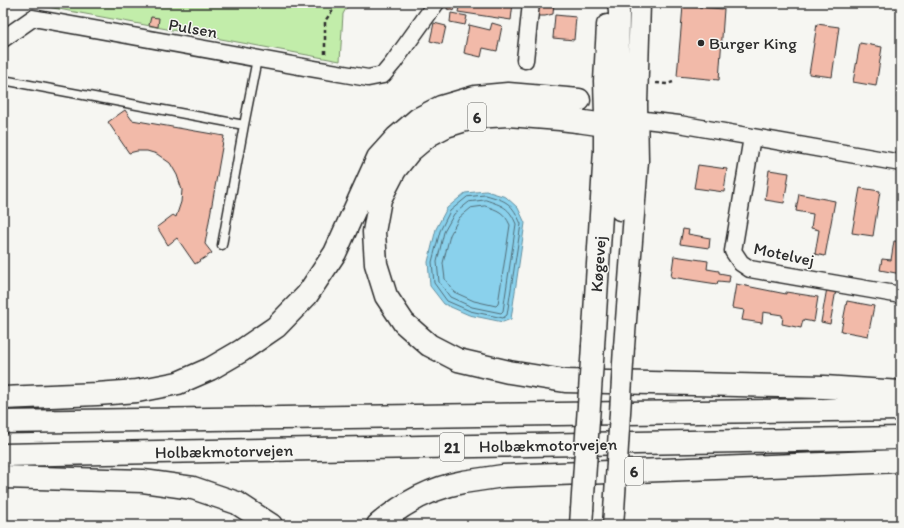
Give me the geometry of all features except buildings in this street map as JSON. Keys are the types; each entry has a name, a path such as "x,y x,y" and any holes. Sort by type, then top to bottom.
{"main road":[{"path":"3,398 137,391 178,383 210,368 241,351 276,327 307,295 335,253 378,158 397,137 418,119 441,107 475,97 508,94 578,111"},
{"name":"6","path":"611,124 578,111 560,119 508,114 475,117 446,126 429,135 410,151 395,170 380,199 374,232 376,264 386,296 404,323 429,345 458,360 508,372 565,381 824,387 901,392"},
{"path":"611,124 637,119"},
{"name":"Køgevej","path":"582,518 605,150 611,124"},
{"name":"Holbækmotorvejen","path":"3,422 901,409"},
{"name":"Holbækmotorvejen","path":"3,455 901,438"},
{"name":"6","path":"378,525 405,504 424,495 462,482 503,476 901,461"},
{"path":"3,477 143,481 193,488 237,503 271,525"}],"street":[{"name":"Pulsen","path":"3,38 33,18 368,78 382,75 393,63 436,3"},
{"path":"525,60 531,3"},
{"name":"Køgevej","path":"608,3 604,64 605,103 611,124"},
{"path":"618,3 618,98 625,110 637,119"},
{"name":"Køgevej","path":"613,518 638,161 637,104 640,3"},
{"path":"578,111 605,103 637,119 679,124 901,163"},
{"path":"611,124 620,131 623,142 624,156 618,247 628,290"},
{"name":"Motelvej","path":"752,137 733,250 741,263 750,269 901,295"}],"lane":[{"path":"222,244 257,59"},
{"path":"3,80 244,124"}],"path":[{"path":"328,71 325,52 325,21 338,3"}],"green space":[{"path":"26,3 349,3 343,14 340,61"}],"water":[{"path":"486,191 506,197 518,208 525,223 511,319 503,322 469,315 444,304 430,286 428,262 436,229 447,208 465,193"}],"place":[{"name":"Burger King","path":"701,43"}]}
